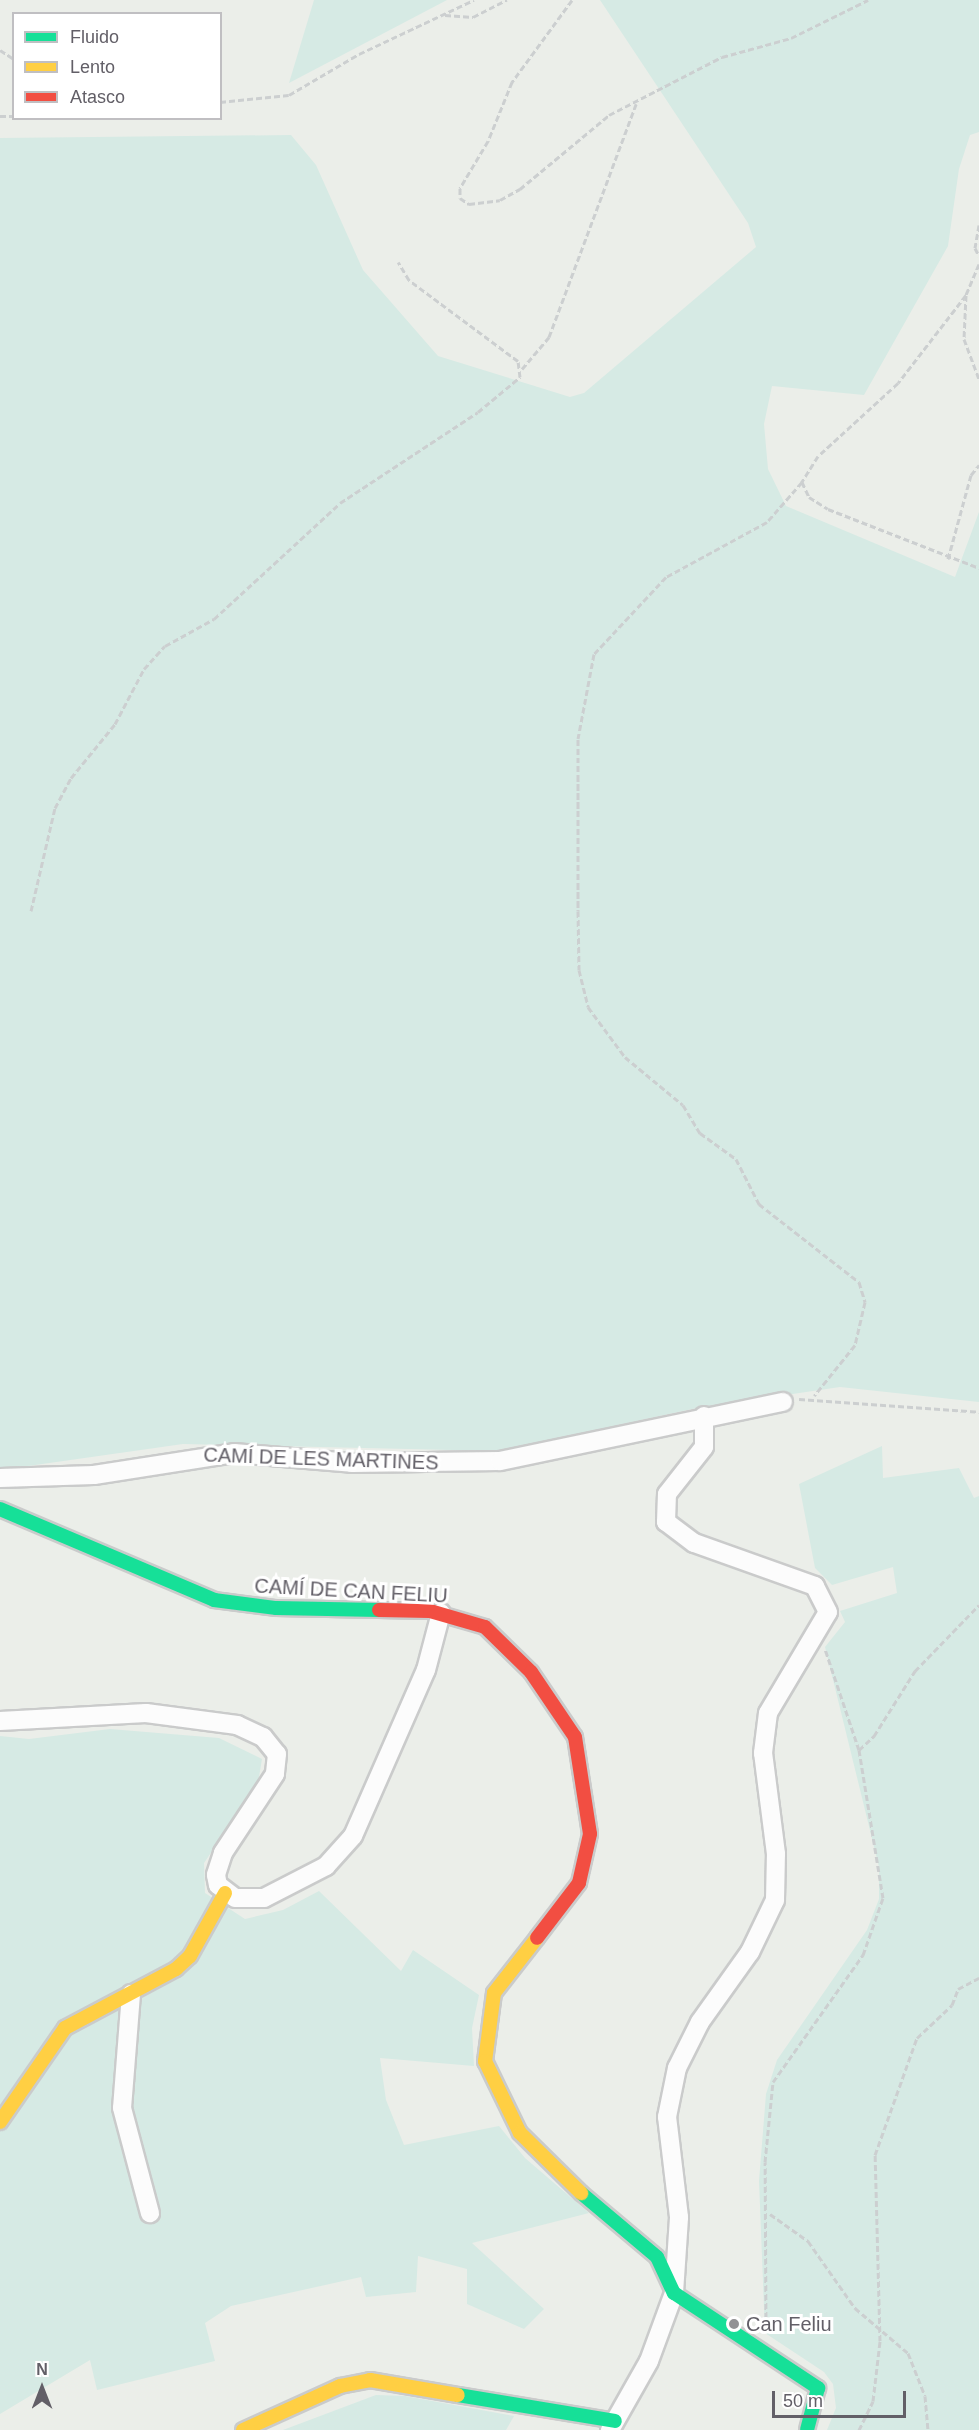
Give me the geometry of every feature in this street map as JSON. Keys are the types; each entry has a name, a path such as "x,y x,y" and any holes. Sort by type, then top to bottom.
{"street":[{"name":"CAMÍ DE LES MARTINES","path":"0,1478 94,1474 234,1453 352,1463 500,1461 783,1401"},
{"path":"243,2430 340,2386 370,2380 612,2426 649,2361 674,2293 679,2217 669,2096 688,2041 750,1952 775,1900 764,1730 777,1698 820,1633 828,1612 815,1586 694,1543 666,1522 667,1494 704,1447 704,1416"},
{"name":"CAMÍ DE CAN FELIU","path":"0,1509 214,1600 276,1608 441,1613 485,1628 550,1696 575,1737 590,1814 579,1883 494,1993 487,2015 485,2061 520,2133 557,2173 657,2257 674,2293"},
{"path":"0,1720 146,1713 237,1725 263,1737 277,1754 275,1774 218,1865 218,1885 225,1893 247,1900 297,1884 326,1866 353,1836 426,1670 441,1613"},
{"path":"0,2122 65,2028 98,2007 130,1994 190,1956 225,1893"},
{"path":"130,1994 122,2108 150,2213"},
{"path":"674,2293 818,2388 817,2408 807,2430"}],"path":[{"path":"222,102 289,95 358,54 474,0"},
{"path":"443,15 473,17 507,0"},
{"path":"572,0 525,57 460,188 460,198 469,204 500,200 609,115 636,104 722,57 791,38 868,0"},
{"path":"31,911 55,808 71,778 114,724 144,669 165,646 214,619 340,503 478,412 520,377 522,369 549,337 636,104"},
{"path":"979,225 975,248 979,256"},
{"path":"398,262 409,280 480,329 522,369"},
{"path":"814,1396 855,1345 865,1302 858,1282 759,1204 736,1159 700,1133 683,1105 625,1056 588,1007 579,970 578,739 594,654 666,577 767,522 802,482 818,456 898,383 966,295 979,264"},
{"path":"966,295 964,339 979,379"},
{"path":"948,559 971,475 979,465"},
{"path":"802,482 809,497 828,509 948,559 979,568"},
{"path":"783,1401 814,1396 979,1412"},
{"path":"859,1750 874,1736 915,1671 979,1605"},
{"path":"764,2351 770,2214 765,2162 773,2082 863,1955 883,1898 859,1750 820,1633"},
{"path":"860,2430 874,2395 880,2330 875,2155 917,2038 952,2005 958,1989 979,1978"},
{"path":"770,2214 808,2241 855,2308 909,2353 925,2396 928,2430"}],"shaded area":[{"path":"314,0 447,0 289,83"},
{"path":"600,0 979,0 979,132 970,135 959,169 948,246 864,395 772,386 764,424 768,469 786,506 955,577 979,512 979,1402 840,1387 697,1408 497,1451 183,1444 0,1470 0,138 291,135 316,165 363,270 438,356 570,397 584,393 756,247 748,223"},
{"path":"882,1446 883,1478 959,1468 974,1498 979,1496 979,2430 827,2430 836,2408 833,2384 824,2372 765,2333 759,2181 766,2094 777,2060 867,1930 879,1899 879,1867 825,1647 845,1622 840,1611 897,1593 893,1567 832,1585 815,1568 799,1484"},
{"path":"110,1729 219,1738 262,1759 258,1783 204,1863 205,1893 245,1919 283,1910 319,1891 401,1971 413,1950 479,1995 472,2028 474,2066 380,2058 386,2100 404,2145 499,2126 525,2158 589,2213 472,2243 544,2309 524,2329 467,2304 467,2269 418,2256 416,2292 366,2297 361,2277 231,2306 205,2323 215,2361 97,2390 90,2360 0,2414 0,1736 29,1739"},
{"path":"376,2395 405,2396 514,2416 506,2430 283,2430"}],"traffic: fast":[{"path":"0,1509 214,1600 276,1608 379,1610"},
{"path":"581,2193 657,2257 674,2293 818,2388 807,2430"},
{"path":"458,2395 615,2421"}],"traffic: slow":[{"path":"0,2122 65,2028 176,1969 190,1956 225,1893"},
{"path":"537,1938 494,1993 485,2061 520,2133 581,2193"},
{"path":"243,2430 340,2386 370,2380 458,2395"}],"traffic: jam":[{"path":"379,1610 430,1611 485,1627 531,1672 575,1737 590,1834 579,1883 537,1938"}],"place":[{"name":"Can Feliu","path":"734,2324"}]}
